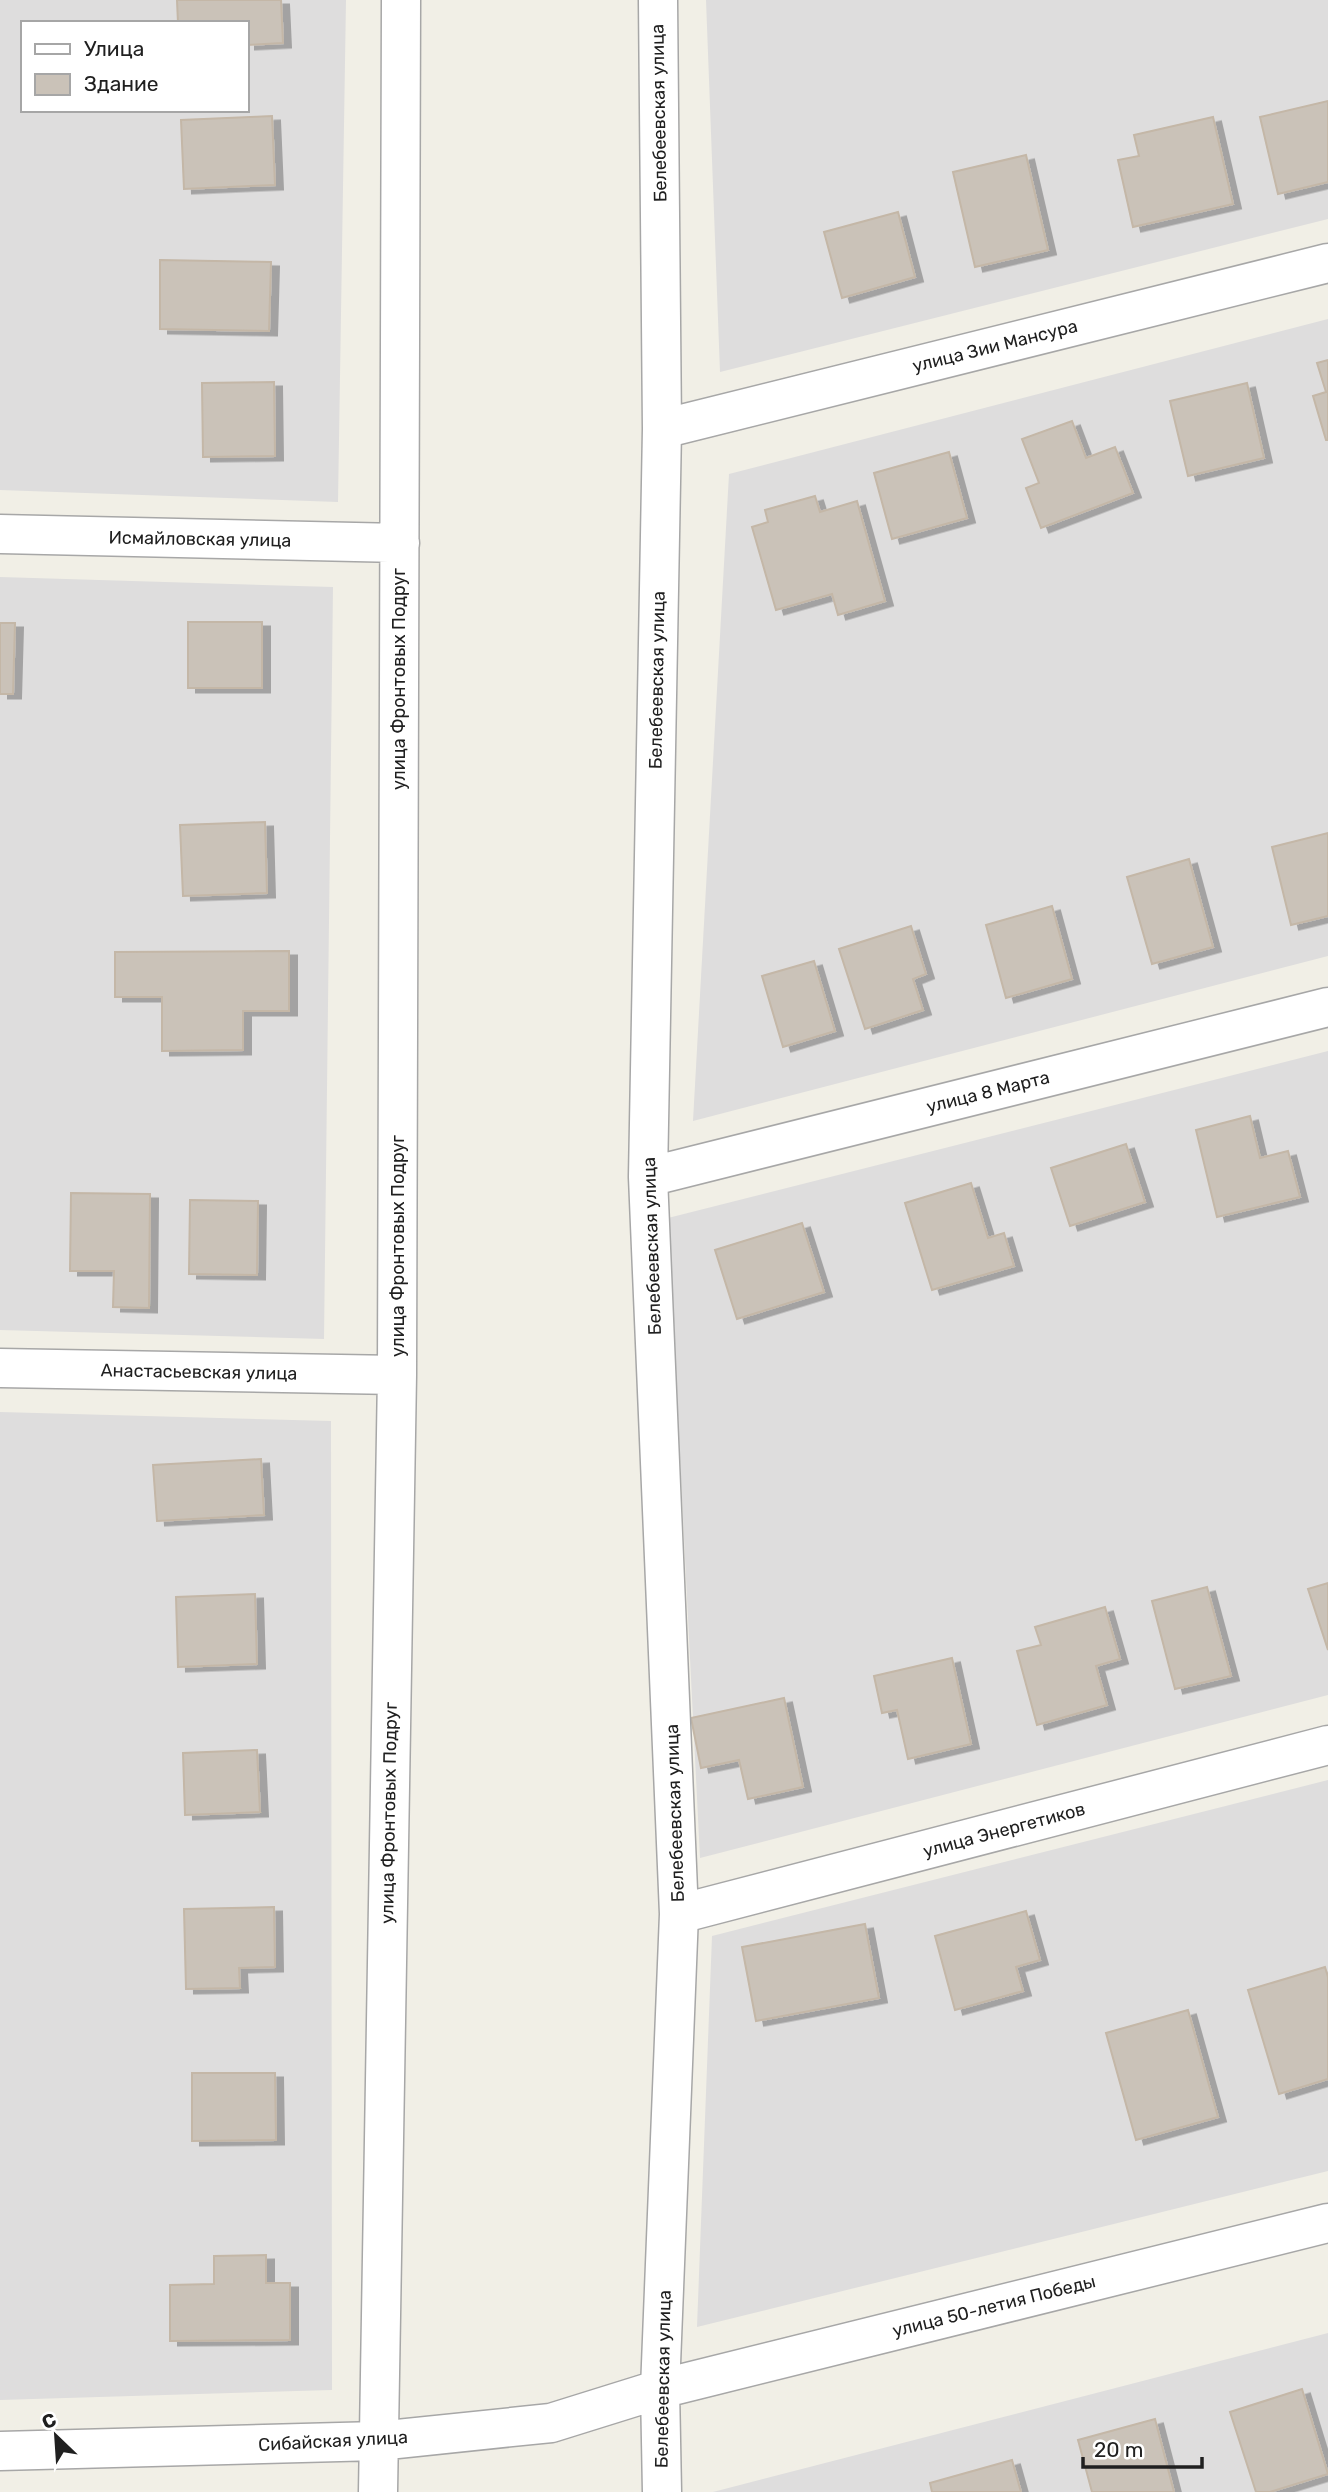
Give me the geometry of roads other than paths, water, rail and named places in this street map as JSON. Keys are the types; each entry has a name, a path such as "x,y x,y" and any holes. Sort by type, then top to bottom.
{"street":[{"name":"улица Фронтовых Подруг","path":"378,2492 397,1376 401,0"},
{"name":"Белебеевская улица","path":"658,0 662,429 648,1177 679,1914 660,2389 662,2492"},
{"name":"улица Зии Мансура","path":"662,429 1328,263"},
{"name":"Исмайловская улица","path":"0,534 400,543"},
{"name":"улица 8 Марта","path":"648,1177 1328,1007"},
{"name":"Анастасьевская улица","path":"0,1368 397,1376"},
{"name":"улица Энергетиков","path":"679,1914 1328,1745"},
{"name":"улица 50-летия Победы","path":"660,2389 1328,2223"},
{"name":"Сибайская улица","path":"0,2451 378,2441 551,2423 660,2389"}]}
